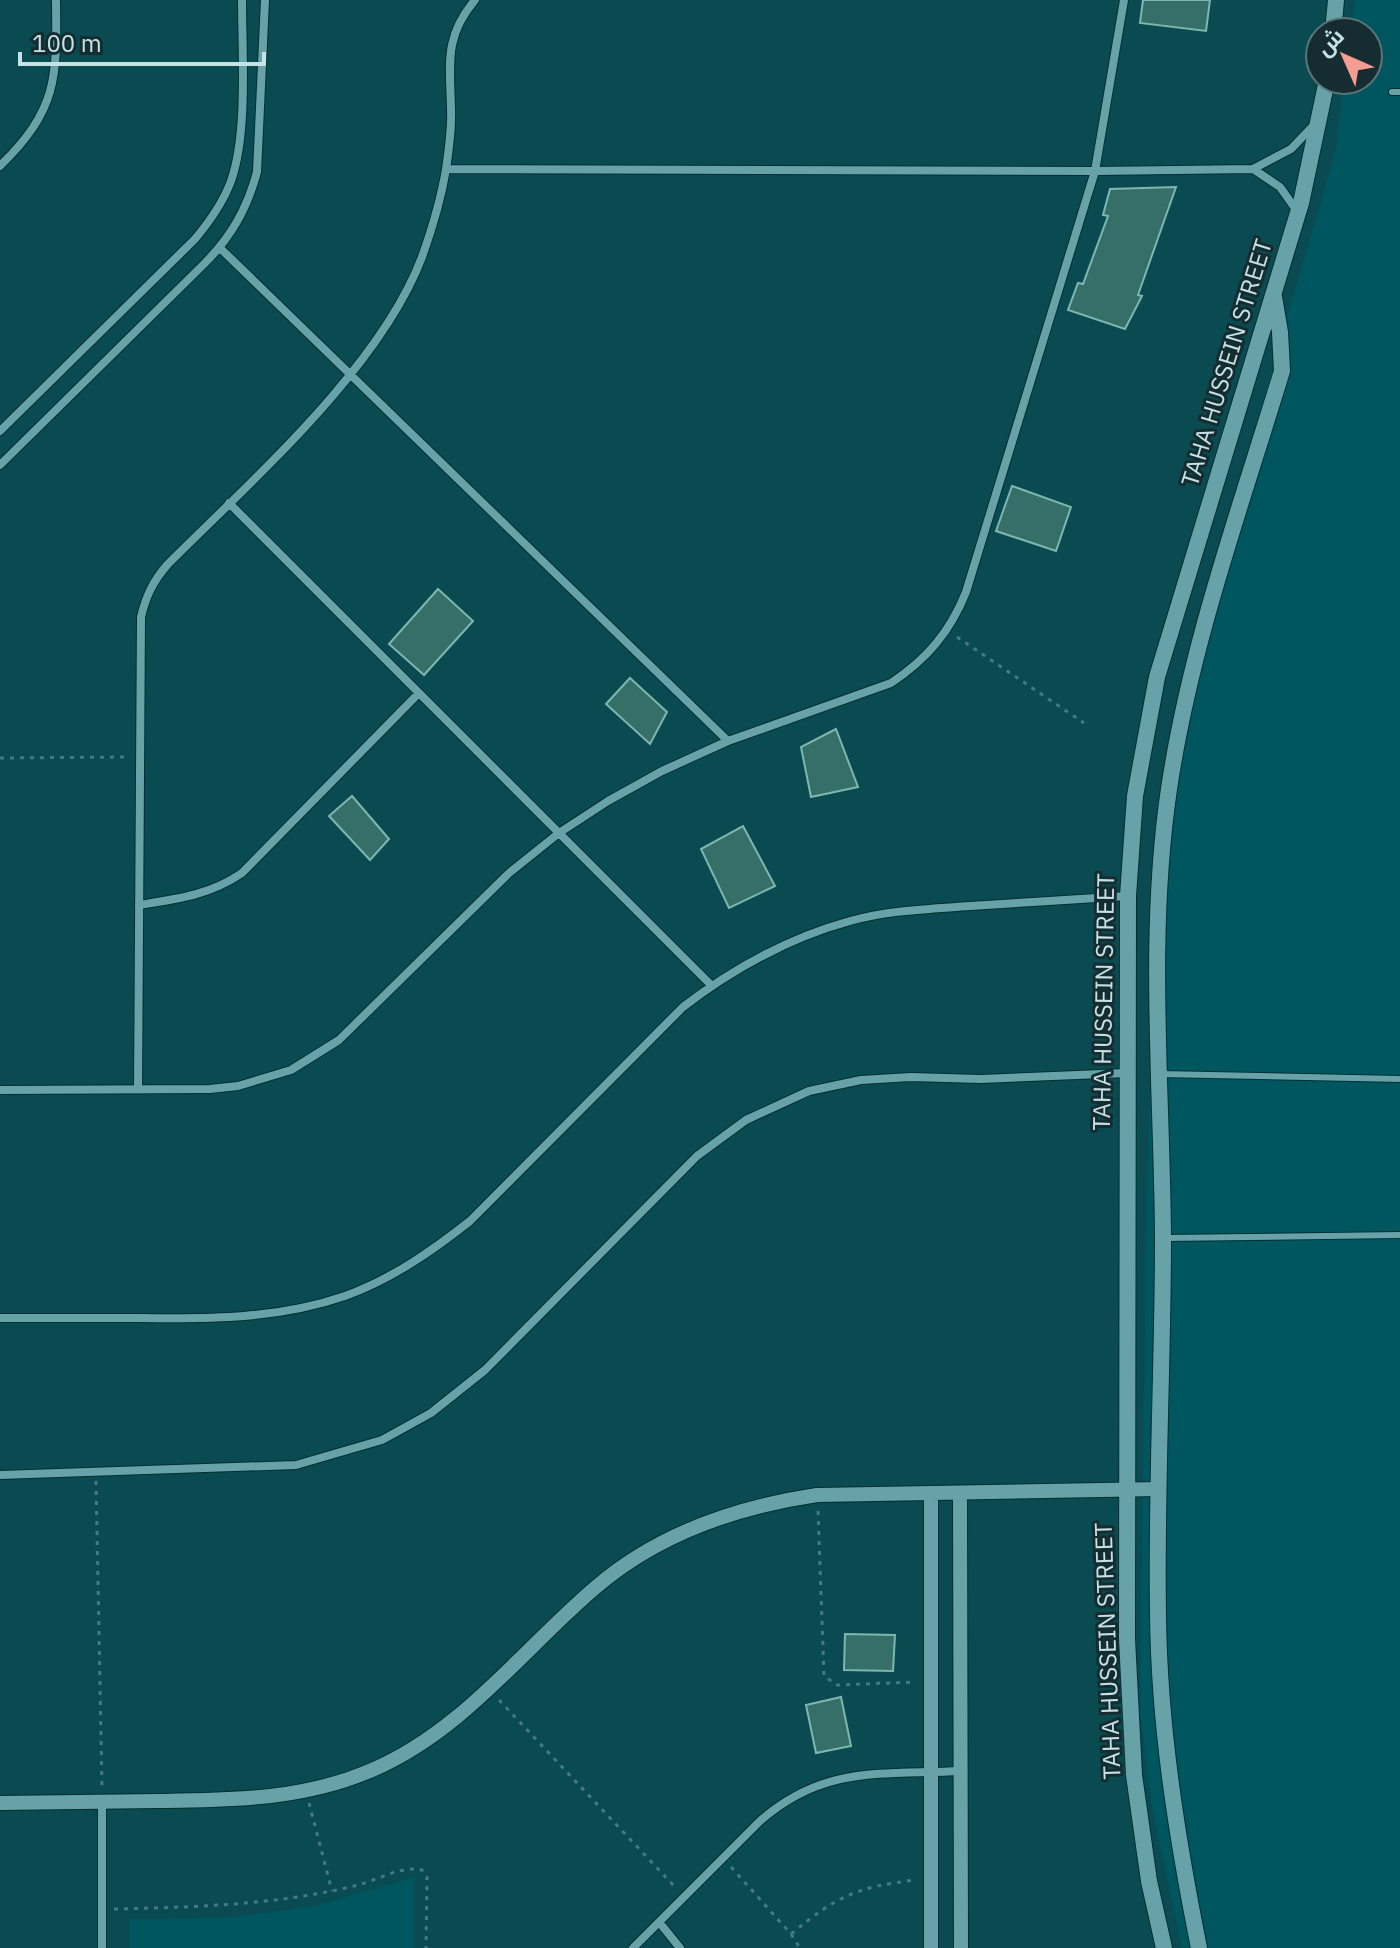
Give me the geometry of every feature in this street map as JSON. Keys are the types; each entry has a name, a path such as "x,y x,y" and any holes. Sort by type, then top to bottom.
{"main road":[{"name":"TAHA HUSSEIN STREET","path":"1164,1948 1141,1828 1130,1730 1126,1073 1128,896 1135,796 1157,677 1298,212 1324,96"},
{"path":"1199,1948 1178,1834 1165,1725 1158,1616 1163,1238 1159,897 1164,831 1177,739 1202,636 1282,371 1280,332 1273,293"}],"street":[{"path":"0,166 30,135 53,87 57,62 56,0"},
{"path":"0,431 195,239 221,203 231,182 241,139 242,0"},
{"path":"0,465 220,248 238,222 257,172 265,0"},
{"path":"138,1089 141,617 146,598 155,579 168,564 350,374 402,300 431,230 446,169 452,112 449,60 452,38 461,17 475,0"},
{"path":"0,1090 238,1086 291,1070 339,1040 508,874 559,833 662,771 728,741 891,683 932,651 948,631 966,592 1095,171 1124,0"},
{"path":"446,169 1253,169 1291,149 1321,117"},
{"path":"1253,169 1280,187 1298,212"},
{"path":"220,248 728,741"},
{"path":"229,503 711,985"},
{"path":"139,905 192,897 242,873 419,693"},
{"path":"0,1318 254,1317 301,1309 347,1295 391,1276 433,1251 470,1221 683,1007 711,985 767,952 802,936 851,920 902,911 1128,896"},
{"path":"0,1475 296,1465 382,1440 431,1413 485,1370 697,1156 746,1120 809,1091 874,1079 981,1079 1126,1073"},
{"path":"0,1803 252,1800 305,1792 362,1774 405,1754 463,1713 596,1586 661,1542 734,1512 817,1495 1159,1489"},
{"path":"960,1493 961,1948"},
{"path":"931,1494 931,1948"},
{"path":"633,1948 780,1804 801,1791 825,1781 850,1777 960,1771"},
{"path":"102,1802 102,1948"},
{"path":"659,1922 680,1948"}],"lane":[{"path":"1159,1074 1400,1079"},
{"path":"1163,1238 1400,1235"}],"path":[{"path":"948,631 1084,723"},
{"path":"0,758 140,757"},
{"path":"96,1473 102,1802"},
{"path":"817,1495 824,1676 837,1685 931,1681"},
{"path":"489,1689 684,1897"},
{"path":"305,1792 332,1891"},
{"path":"723,1859 800,1948"},
{"path":"102,1910 290,1900 413,1867 422,1870 427,1877 426,1948"},
{"path":"791,1934 825,1906 853,1892 881,1884 931,1879"}],"shaded area":[{"path":"1355,0 1400,0 1400,1948 1182,1948 1152,1808 1140,1712 1146,1240 1157,833 1200,615 1335,153 1343,96 1384,96 1384,16 1354,16"},
{"path":"414,1877 414,1948 129,1948 129,1919 226,1918 315,1906"}],"building":[{"path":"1143,0 1210,0 1206,31 1140,23"},
{"path":"1176,187 1138,295 1142,296 1125,329 1068,310 1078,283 1083,284 1108,216 1103,215 1110,189"},
{"path":"1012,486 1071,507 1056,551 996,531"},
{"path":"438,589 473,621 424,675 389,644"},
{"path":"630,678 667,712 650,744 606,704"},
{"path":"836,729 858,787 811,797 801,747"},
{"path":"352,796 389,839 370,860 329,816"},
{"path":"743,826 775,886 729,908 701,849"},
{"path":"845,1634 895,1635 893,1671 844,1670"},
{"path":"841,1697 851,1746 816,1753 806,1705"}]}
